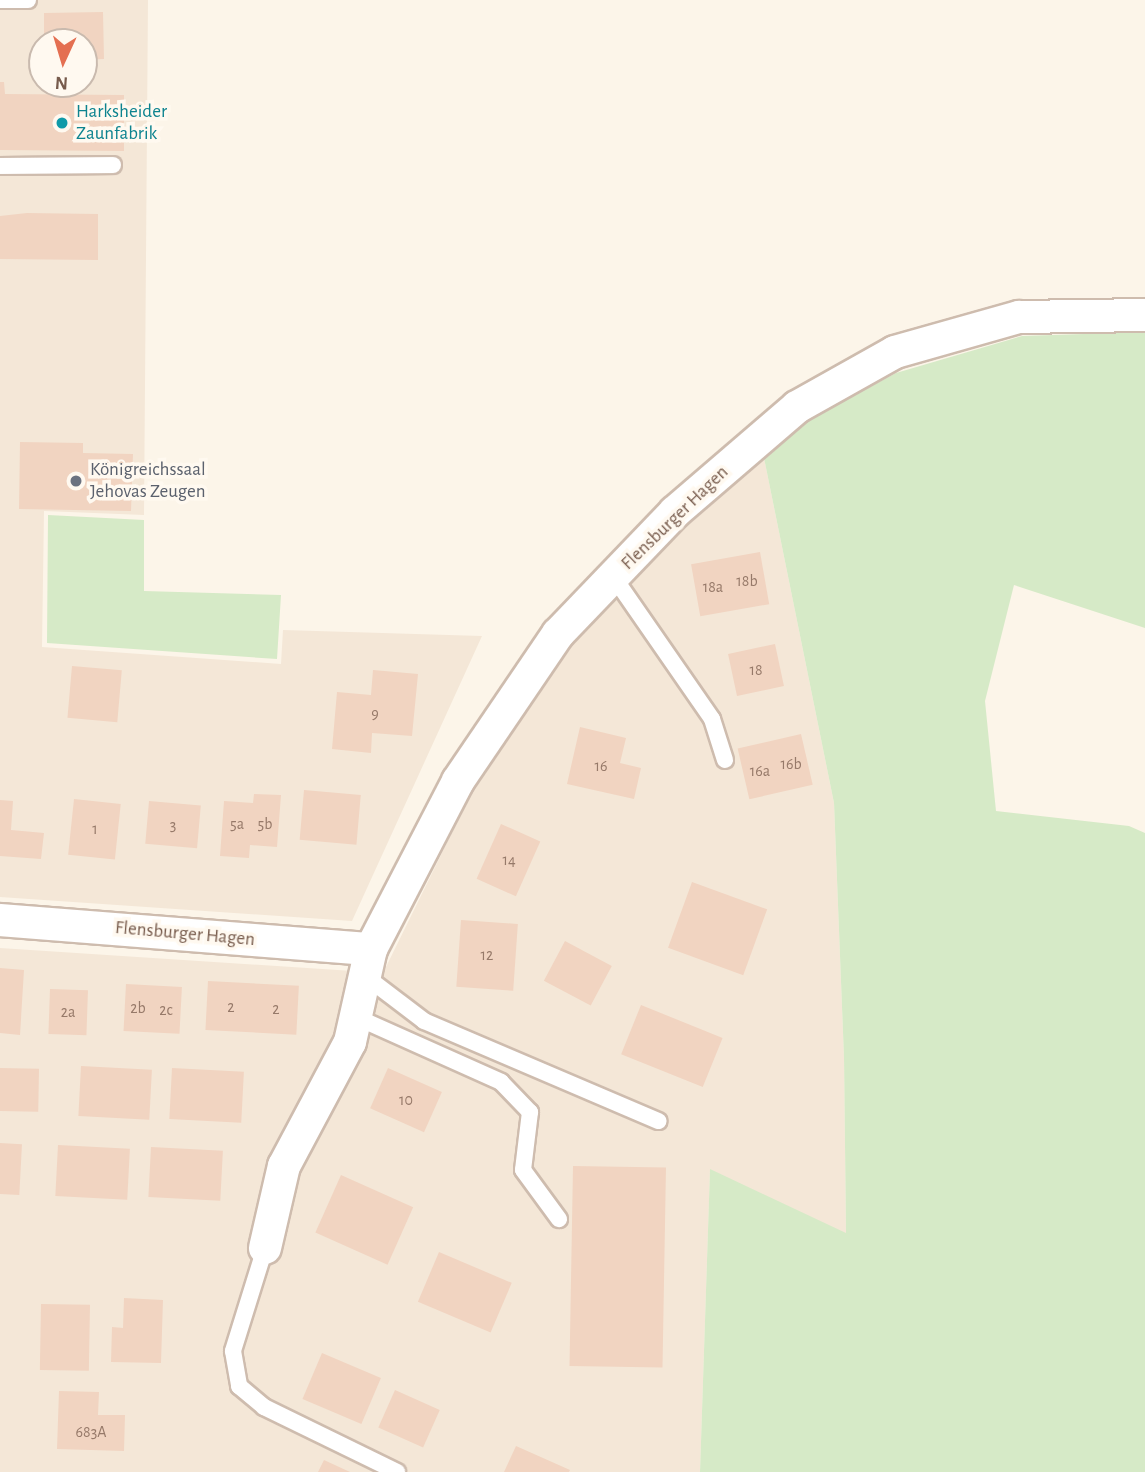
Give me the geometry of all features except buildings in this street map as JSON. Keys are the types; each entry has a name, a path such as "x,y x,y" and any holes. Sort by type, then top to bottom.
{"street":[{"name":"Flensburger Hagen","path":"265,1248 284,1166 350,1042 368,963 458,781 558,634 675,512 797,407 895,352 1019,317 1145,315"},
{"name":"Flensburger Hagen","path":"0,919 368,963"}],"lane":[{"path":"0,0 28,0"},
{"path":"0,166 113,165"},
{"path":"614,576 712,719 725,760"},
{"path":"368,963 424,1021 659,1121"},
{"path":"356,1017 501,1082 530,1112 523,1170 559,1219"},
{"path":"265,1248 233,1351 239,1386 264,1407 397,1472"}],"shaded area":[{"path":"0,0 148,0 144,515 44,511 42,647 281,664 283,630 482,636 352,921 0,897"},
{"path":"764,458 834,803 844,1058 846,1234 710,1170 700,1472 0,1472 0,948 383,973 469,798 564,655 651,558"}],"green space":[{"path":"1145,332 1145,628 1014,585 985,701 996,811 1129,826 1145,833 1145,1472 700,1472 710,1169 846,1233 844,1058 834,803 764,458 814,417 896,373 1022,336"},
{"path":"48,515 144,520 144,591 281,595 277,659 47,643"}],"place":[{"name":"Harksheider Zaunfabrik","path":"62,123"},
{"name":"Königreichssaal Jehovas Zeugen","path":"76,481"}]}
